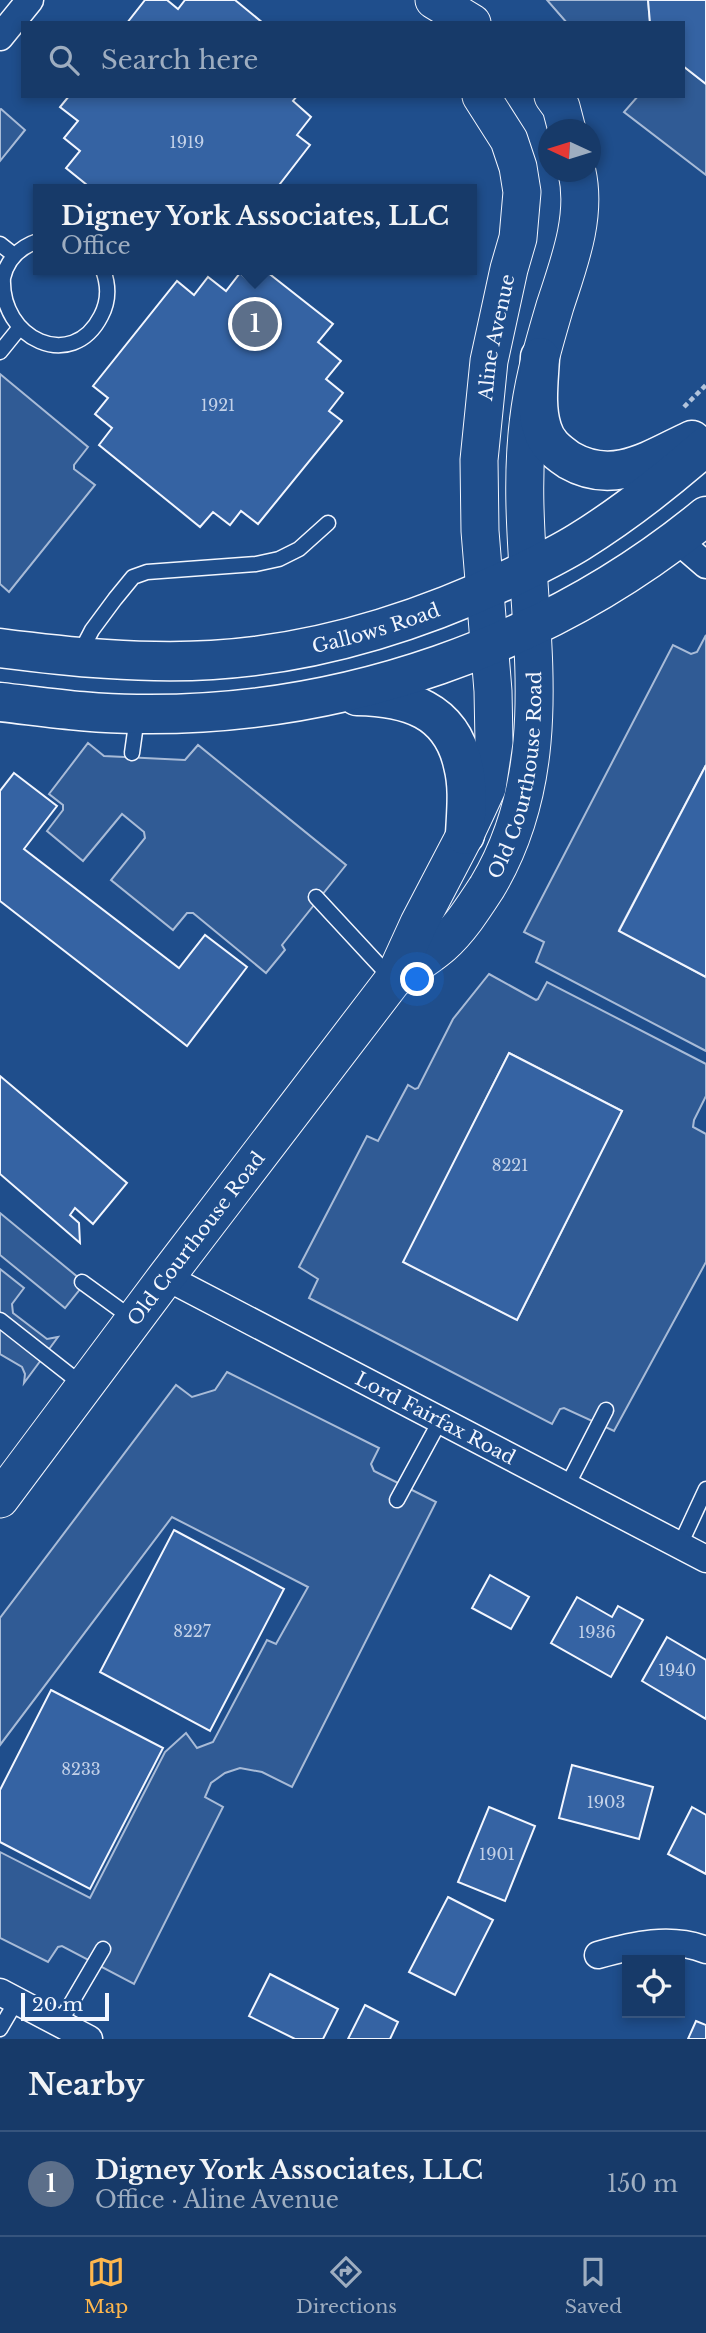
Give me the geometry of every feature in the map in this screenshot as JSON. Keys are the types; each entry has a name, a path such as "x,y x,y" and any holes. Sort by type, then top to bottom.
{"main road":[{"path":"418,0 430,21"},
{"path":"434,0 469,21"},
{"name":"Aline Avenue","path":"482,98 509,140 518,167 522,192 518,238 489,361 482,423 479,460 480,531 486,590"},
{"path":"554,98 561,107 564,119"},
{"path":"527,570 524,463 530,409 540,357 571,256 580,214 578,182"},
{"path":"540,357 538,405 541,427 549,445 580,466 604,471 623,471 706,433"},
{"name":"Gallows Road","path":"0,648 112,660 212,660 272,654 338,640 394,624 486,590 577,544 637,503 706,446"},
{"path":"0,702 137,714 209,712 302,702 337,695 456,660 533,626 620,579 692,528"},
{"name":"Old Courthouse Road","path":"393,980 443,945 472,910 498,868 513,830 527,783 536,701 533,626 527,570"},
{"name":"Old Courthouse Road","path":"0,1499 393,980 487,788 494,741 486,590"},
{"path":"337,695 385,696 408,701 428,712 443,725 456,743 464,765 465,835"}],"street":[{"path":"0,37 30,0"},
{"path":"692,528 706,565"},
{"name":"Lord Fairfax Road","path":"166,1277 706,1559"},
{"path":"598,1955 632,1945 666,1943 706,1950"},
{"path":"8,1996 89,2039"}],"lane":[{"path":"33,242 14,256 5,269 1,285 1,302 7,318 17,331 32,341 49,346 68,344 84,337 97,324 106,308 108,290 104,275"},
{"path":"0,244 14,256"},
{"path":"0,352 17,331"},
{"path":"78,657 92,630 133,577 147,572 256,564 279,559 299,549 328,523"},
{"path":"132,753 137,714"},
{"path":"316,897 393,980"},
{"path":"82,1282 134,1320"},
{"path":"0,1320 85,1386"},
{"path":"567,1486 606,1410"},
{"path":"397,1500 441,1419"},
{"path":"680,1545 706,1489"},
{"path":"60,2024 103,1949"},
{"path":"0,2029 8,1996"}],"shaded area":[{"path":"547,0 648,0 650,21 565,21"},
{"path":"685,68 706,84 706,175 624,112 636,98 685,98"},
{"path":"0,110 25,130 0,161"},
{"path":"0,374 88,447 74,465 74,469 95,485 9,592 0,584"},
{"path":"706,635 706,765 619,930 706,977 706,1051 536,962 544,942 524,932 673,645 691,654 697,652"},
{"path":"88,743 104,756 185,760 198,745 346,865 282,945 285,950 266,973 193,913 187,913 173,930 111,880 145,838 144,832 122,814 83,861 47,831 63,810 63,805 49,794"},
{"path":"489,974 536,1000 547,982 706,1064 706,1096 693,1127 706,1134 706,1262 614,1431 564,1408 560,1409 552,1424 309,1298 318,1279 299,1267 367,1136 378,1141 408,1085 418,1088 453,1019","holes":["509,1053 622,1111 517,1320 404,1262"]},
{"path":"0,1213 85,1283 65,1308 0,1255"},
{"path":"0,1269 24,1288 12,1304 13,1313 47,1339 58,1337 24,1383 25,1374 22,1367 0,1354"},
{"path":"227,1372 379,1448 371,1464 374,1471 436,1502 292,1787 262,1772 240,1768 225,1773 211,1783 205,1797 223,1807 134,1984 62,1946 58,1947 48,1962 0,1938 0,1852 90,1898 165,1752 186,1733 197,1748 213,1742 267,1640 276,1644 308,1587 172,1517 0,1745 0,1618 176,1385 192,1397 215,1390"}],"building":[{"path":"145,0 167,0 178,9 185,0 235,0 261,21 129,21"},
{"path":"648,0 706,0 706,84 685,68 685,21 650,21"},
{"path":"67,98 295,98 293,101 311,117 297,135 310,145 280,184 86,184 66,168 80,151 64,138 78,121 60,107"},
{"path":"238,275 242,275 255,286 264,275 271,275 333,324 318,342 341,361 326,379 343,393 329,411 342,421 258,524 241,511 230,525 213,512 200,527 99,445 112,428 95,414 108,398 93,386 177,281 194,295 208,277 226,291"},
{"path":"706,765 706,977 619,931"},
{"path":"14,773 57,806 24,849 179,968 205,935 247,967 187,1046 0,901 0,791"},
{"path":"509,1053 622,1111 517,1320 403,1262"},
{"path":"0,1076 127,1183 93,1224 75,1208 70,1215 79,1223 80,1243 0,1174"},
{"path":"174,1530 284,1589 210,1731 100,1672"},
{"path":"490,1575 529,1597 511,1629 472,1608"},
{"path":"577,1597 612,1617 618,1606 643,1620 611,1677 551,1643"},
{"path":"667,1637 706,1660 706,1719 642,1681"},
{"path":"51,1690 163,1748 90,1889 0,1842 0,1790"},
{"path":"572,1765 653,1787 639,1839 559,1818"},
{"path":"489,1807 535,1826 505,1901 458,1882"},
{"path":"692,1807 706,1815 706,1874 668,1854"},
{"path":"448,1897 493,1920 455,1995 409,1972"},
{"path":"270,1974 338,2009 323,2039 295,2039 249,2016"},
{"path":"365,2005 398,2022 390,2039 348,2039"},
{"path":"696,2021 706,2025 706,2039 688,2039"}],"place":[{"name":"Digney York Associates, LLC","path":"255,324"}]}
